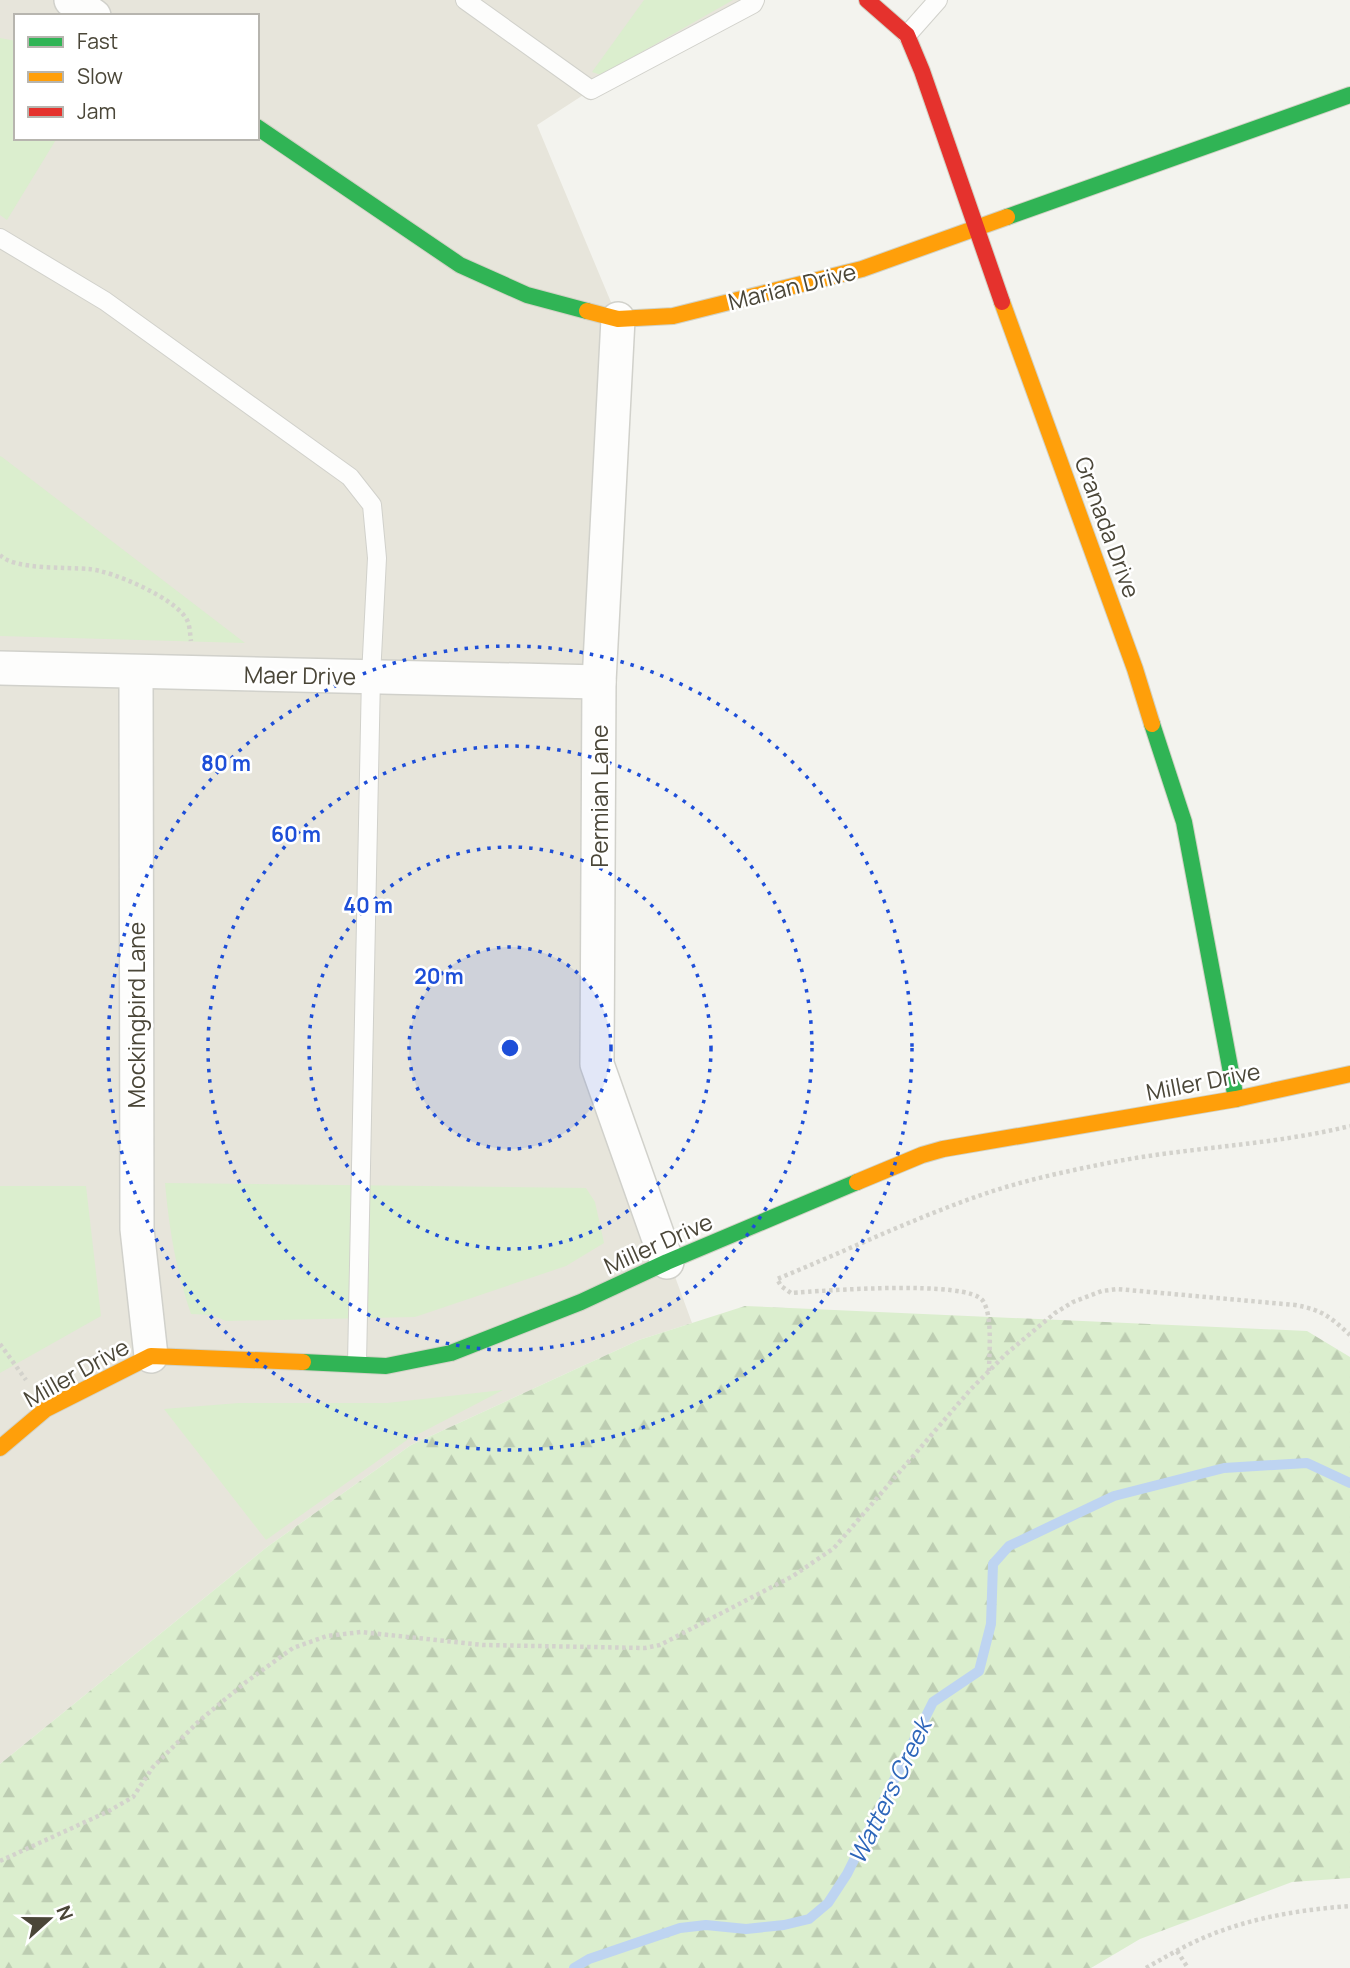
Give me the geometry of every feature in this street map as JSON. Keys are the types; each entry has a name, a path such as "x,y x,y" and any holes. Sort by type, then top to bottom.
{"street":[{"path":"71,0 91,14"},
{"name":"Granada Drive","path":"867,0 907,35 922,71 976,229 1135,669 1184,822 1236,1099"},
{"name":"Marian Drive","path":"259,128 460,265 527,295 618,319 673,316 862,269 1350,96"},
{"name":"Permian Lane","path":"618,319 600,682 597,1064 667,1262"},
{"name":"Maer Drive","path":"0,668 600,682"},
{"name":"Mockingbird Lane","path":"136,672 137,1229 151,1356"},
{"name":"Miller Drive","path":"0,1448 46,1409 151,1356 386,1366 450,1353 581,1302 667,1262 943,1149 1236,1099 1350,1074"}],"lane":[{"path":"465,0 591,90 755,0"},
{"path":"907,35 938,0"},
{"path":"0,238 106,301 350,477 372,505 377,558 370,676 357,1363"}],"path":[{"path":"0,555 5,560 26,565 93,569 141,586 174,605 188,620 192,646"},
{"path":"989,1371 987,1313 982,1299 976,1295 958,1291 858,1288 790,1293 780,1286 777,1279 959,1204 1034,1180 1159,1154 1306,1137 1350,1126"},
{"path":"0,1861 107,1812 133,1797 153,1767 199,1721 293,1648 310,1641 343,1633 361,1632 483,1645 645,1648 677,1638 793,1576 834,1548 989,1371 1055,1313 1087,1296 1117,1289 1315,1308 1350,1335"},
{"path":"0,1343 46,1409"},
{"path":"1146,1968 1193,1942 1261,1918 1308,1909 1350,1906"},
{"path":"1177,1951 1188,1968"}],"shaded area":[{"path":"0,0 755,0 591,90 537,125 618,319 597,1064 692,1323 639,1340 411,1445 267,1547 0,1764"}],"green space":[{"path":"644,0 733,0 601,75 592,72"},
{"path":"0,38 14,41 14,140 56,140 7,220 0,215"},
{"path":"0,456 2,457 245,643 0,636"},
{"path":"165,1183 586,1188 595,1202 604,1243 566,1266 415,1317 226,1321 212,1315 191,1314 174,1249"},
{"path":"0,1186 86,1186 101,1316 0,1373"},
{"path":"745,1306 1307,1331 1350,1357 1350,1878 1292,1882 1140,1939 1091,1968 0,1968 0,1764 267,1547 411,1445 639,1340"},
{"path":"503,1390 407,1440 266,1540 164,1409 239,1403 387,1403"}],"waterway":[{"name":"Watters Creek","path":"574,1968 589,1959 680,1928 706,1925 746,1929 784,1925 809,1919 828,1903 847,1874 933,1702 979,1671 991,1624 993,1564 1009,1546 1114,1496 1224,1468 1307,1463 1350,1483"}],"traffic: fast":[{"path":"1007,217 1350,95"},
{"path":"259,128 460,265 527,295 587,311"},
{"path":"1152,724 1184,822 1236,1099"},
{"path":"303,1362 386,1366 451,1353 581,1302 667,1262 857,1182"}],"traffic: slow":[{"path":"587,311 618,319 673,316 862,269 1007,217"},
{"path":"1002,302 1135,669 1152,724"},
{"path":"857,1182 943,1149 1236,1099 1350,1074"},
{"path":"0,1448 46,1409 151,1356 303,1362"}],"traffic: jam":[{"path":"867,0 907,35 1002,302"}]}
